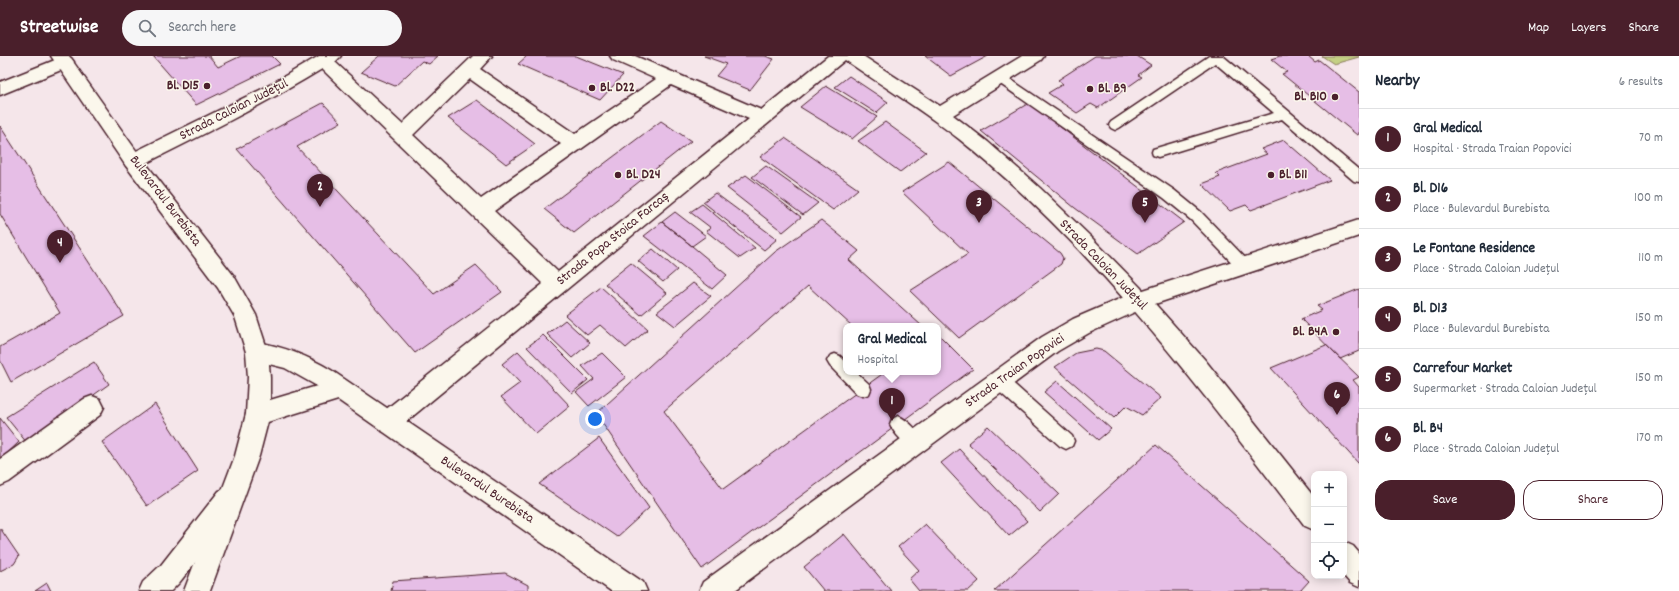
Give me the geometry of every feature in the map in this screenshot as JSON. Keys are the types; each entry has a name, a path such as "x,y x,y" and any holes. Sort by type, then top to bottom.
{"street":[{"path":"402,135 483,56"},
{"path":"619,56 763,118"},
{"name":"Strada Popa Stoica Farcaș","path":"388,422 839,56"},
{"name":"Strada Caloian Județul","path":"851,56 939,115 979,145 1014,176 1106,264 1180,346 1311,513"},
{"path":"939,115 1035,56"},
{"path":"0,90 62,59"},
{"name":"Bulevardul Burebista","path":"62,59 133,160 235,295 252,332 257,352 259,377 258,414 247,456 197,591"},
{"path":"329,59 402,135 557,284"},
{"name":"Strada Caloian Județul","path":"133,160 219,119 329,59"},
{"path":"469,70 575,144"},
{"path":"480,210 669,78"},
{"name":"Strada Traian Popovici","path":"712,591 915,441 1000,382 1050,344 1075,329 1100,316 1139,300 1359,228"},
{"name":"Bulevardul Burebista","path":"257,352 279,356 303,364 634,591"},
{"path":"258,414 340,388"},
{"path":"0,474 92,407"},
{"path":"152,591 170,574 234,493"},
{"path":"1347,559 1359,574"}],"lane":[{"path":"1115,125 1217,56 1359,177"},
{"path":"1000,78 1169,194 1196,216 1245,266"},
{"path":"1158,152 1284,114"},
{"path":"849,375 862,388"},
{"path":"1000,382 1066,441"},
{"path":"898,424 915,441"}],"green space":[{"path":"1322,56 1359,56 1359,57 1334,64"}],"building":[{"name":"Bl. D15","path":"153,56 209,56 218,67 241,56 272,56 280,64 196,105"},
{"path":"379,56 438,56 429,64 422,61 395,86 361,72"},
{"name":"Bl. D22","path":"527,56 576,56 623,75 600,100 518,64"},
{"path":"704,56 765,56 774,59 750,90 716,76 726,64"},
{"path":"925,56 988,56 951,76"},
{"name":"Bl. B9","path":"1095,56 1137,56 1151,65 1138,75 1142,77 1098,108 1091,104 1077,113 1048,93 1063,84 1058,80"},
{"name":"Bl. B10","path":"1280,56 1308,56 1315,62 1319,60 1359,92 1359,134 1357,135 1282,74 1287,72 1271,59"},
{"path":"849,76 888,102 876,113 835,87"},
{"path":"826,86 877,117 852,139 800,107"},
{"path":"477,100 535,144 506,164 448,118"},
{"path":"323,103 341,122 297,147 434,294 476,265 502,292 415,353 237,149"},
{"path":"1029,103 1184,222 1138,254 1075,208 981,131"},
{"name":"Bl. D24","path":"661,121 691,141 574,233 544,209"},
{"path":"885,122 926,152 900,172 858,141"},
{"path":"0,126 124,316 11,382 0,360 0,347 60,313 0,214"},
{"path":"785,138 858,189 833,210 760,157"},
{"name":"Bl. B11","path":"1284,140 1330,180 1251,210 1246,205 1230,211 1202,184 1220,177 1216,173 1267,154 1261,149"},
{"path":"949,162 1060,253 1063,258 1061,264 959,338 910,291 968,254 902,192"},
{"path":"766,166 818,203 803,215 752,177"},
{"path":"746,175 801,217 783,232 727,188"},
{"path":"715,193 777,239 764,250 703,202"},
{"path":"702,204 755,248 740,258 706,231 711,228 690,212"},
{"path":"675,212 706,236 692,246 662,222"},
{"path":"821,220 859,251 849,260 919,323 849,323 808,286 664,411 723,489 881,375 941,375 941,337 973,369 702,569 596,414 775,252"},
{"path":"662,222 727,275 712,289 644,236"},
{"path":"653,249 677,270 663,282 638,261"},
{"path":"631,263 667,293 641,315 605,284"},
{"path":"693,283 711,296 675,326 657,312"},
{"path":"601,287 648,329 626,348 600,325 587,335 565,315"},
{"name":"Bl. B4A","path":"1359,289 1359,351 1340,359 1301,319 1322,310 1317,306"},
{"path":"565,320 590,343 572,358 547,334"},
{"path":"543,335 588,380 572,393 527,347"},
{"path":"1326,345 1359,377 1353,380 1359,387 1359,464 1271,368"},
{"path":"1096,349 1104,351 1161,398 1142,415 1126,406 1114,418 1055,367 1076,353"},
{"path":"518,351 570,406 536,434 501,397 520,383 502,364"},
{"path":"602,353 626,377 589,406 576,392 594,379 582,366"},
{"path":"94,362 109,384 27,443 6,417"},
{"path":"1057,381 1111,429 1098,440 1044,392"},
{"path":"155,404 198,471 147,506 102,442"},
{"path":"0,418 19,442 1,459 0,456"},
{"path":"988,426 1059,494 1040,512 968,443"},
{"path":"599,438 649,508 617,537 539,484"},
{"path":"1156,445 1309,581 1300,591 994,591"},
{"path":"959,449 1027,521 1009,536 941,463"},
{"path":"925,524 979,581 968,591 919,591 909,579 919,570 898,547"},
{"path":"0,528 19,556 14,564 0,571"},
{"path":"844,534 891,591 824,591 804,567"},
{"path":"505,573 528,585 528,591 391,591 393,581"},
{"path":"47,583 51,591 35,591"}],"place":[{"name":"Bl. D15","path":"207,86"},
{"name":"Bl. D22","path":"592,88"},
{"name":"Bl. B9","path":"1090,89"},
{"name":"Bl. B10","path":"1335,97"},
{"name":"Bl. D24","path":"618,175"},
{"name":"Bl. B11","path":"1271,175"},
{"name":"Bl. D16","path":"320,207"},
{"name":"Le Fontane Residence","path":"979,223"},
{"name":"Carrefour Market","path":"1145,223"},
{"name":"Bl. D13","path":"60,263"},
{"name":"Bl. B4A","path":"1336,332"},
{"name":"Bl. B4","path":"1337,415"},
{"name":"Gral Medical","path":"892,421"}]}
